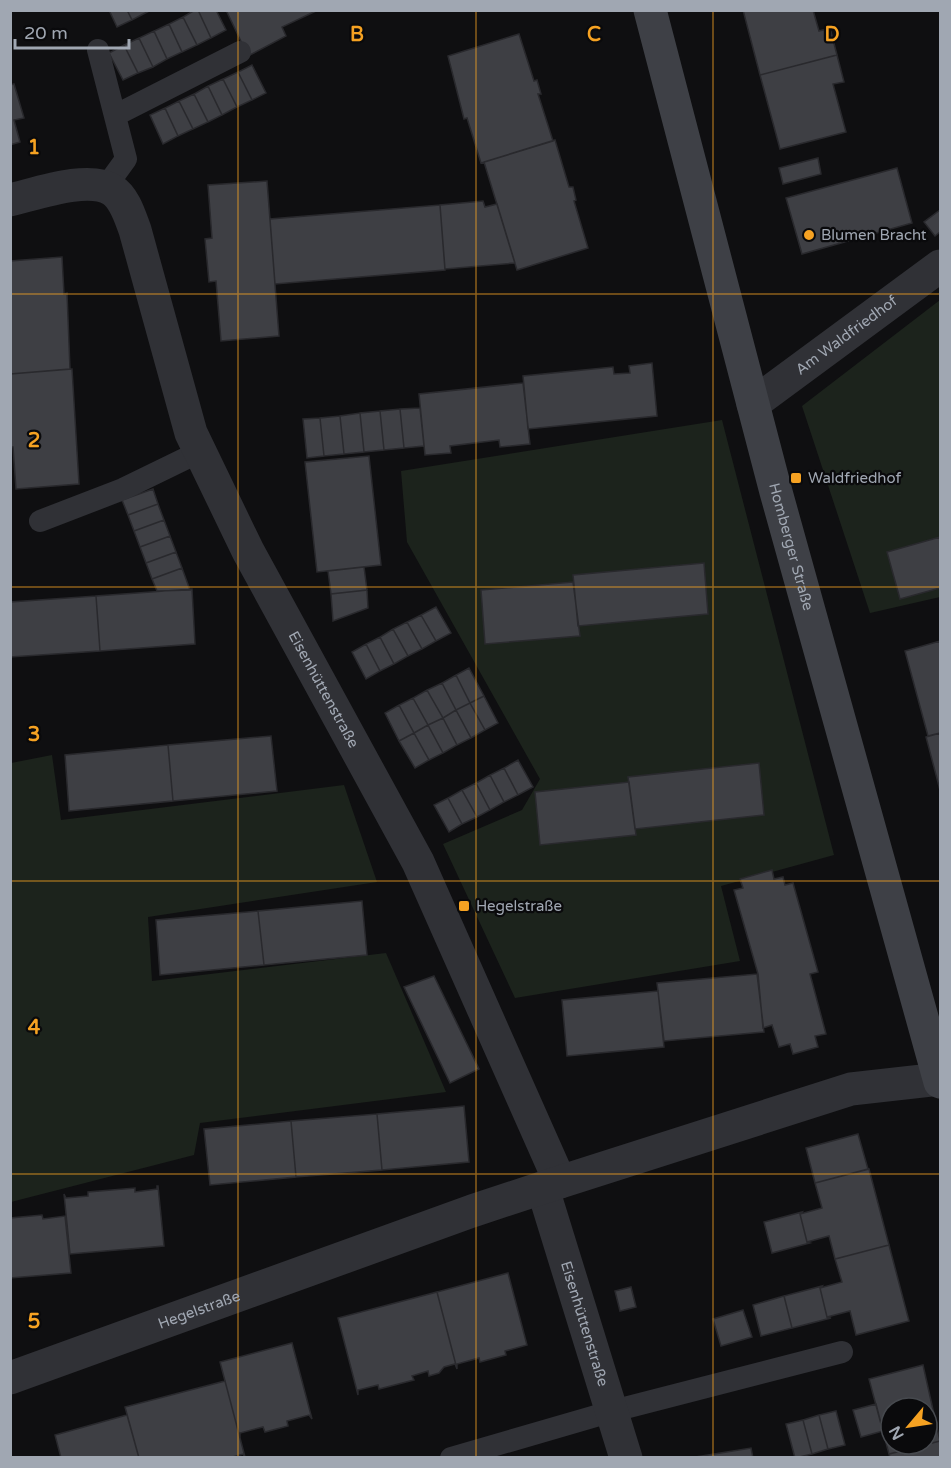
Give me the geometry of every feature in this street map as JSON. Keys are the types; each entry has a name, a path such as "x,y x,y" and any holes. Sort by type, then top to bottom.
{"main road":[{"name":"Homberger Straße","path":"650,10 753,404 940,1080"}],"street":[{"path":"10,200 66,186 109,189"},
{"name":"Eisenhüttenstraße","path":"109,189 126,207 135,230 191,433 199,452 248,551 418,862 552,1185 626,1458"},
{"name":"Am Waldfriedhof","path":"753,404 940,266"},
{"name":"Hegelstraße","path":"10,1378 472,1211 851,1089 940,1080"}],"lane":[{"path":"98,50 126,159 109,189"},
{"path":"116,115 240,52"},
{"path":"40,522 123,489 199,452"},
{"path":"451,1458 613,1411 842,1352"}],"shaded area":[{"path":"940,300 940,597 870,613 802,406"},
{"path":"722,420 834,855 721,886 740,961 515,998 443,844 522,810 540,779 407,542 401,471"},
{"path":"52,755 61,820 344,785 377,882 148,917 152,981 386,953 446,1092 200,1123 194,1155 11,1202 11,763"}],"building":[{"path":"109,10 127,10 132,20 117,27"},
{"path":"127,10 151,10 132,20"},
{"path":"198,10 211,38 197,45 183,17"},
{"path":"198,10 216,10 226,30 211,38"},
{"path":"226,10 316,11 282,27 286,36 248,56"},
{"path":"743,10 813,10 819,31 830,28 837,55 760,75"},
{"path":"183,17 197,45 182,52 169,24"},
{"path":"169,24 182,52 167,59 154,31"},
{"path":"154,31 167,59 153,67 139,38"},
{"path":"519,34 534,81 537,80 541,94 538,94 553,141 481,163 467,118 464,119 448,56"},
{"path":"139,38 153,67 138,73 124,45"},
{"path":"124,45 138,73 123,80 109,53"},
{"path":"837,55 844,82 833,84 846,132 780,149 760,75"},
{"path":"252,65 266,93 252,100 238,72"},
{"path":"238,72 252,100 237,107 223,79"},
{"path":"223,79 237,107 222,115 208,86"},
{"path":"14,84 24,118 14,120 20,142 10,145 10,85"},
{"path":"208,86 222,115 208,122 194,94"},
{"path":"194,94 208,122 193,129 179,101"},
{"path":"179,101 193,129 178,136 165,108"},
{"path":"165,108 178,136 163,144 150,115"},
{"path":"555,140 569,187 573,187 576,200 574,201 588,248 517,270 484,162"},
{"path":"818,158 821,174 783,184 779,168"},
{"path":"897,168 912,223 802,254 786,198"},
{"path":"267,181 279,336 221,341 216,281 209,282 205,239 212,238 208,185"},
{"path":"483,201 485,207 497,204 515,263 445,269 440,205"},
{"path":"440,205 445,270 275,284 270,219"},
{"path":"940,210 940,232 935,236 924,222"},
{"path":"62,257 64,294 67,293 70,369 10,374 10,261"},
{"path":"652,363 657,416 528,429 523,376 613,367 614,374 630,373 629,366"},
{"path":"72,369 79,484 16,489 13,447 10,447 10,374"},
{"path":"523,383 530,444 500,447 499,440 450,446 451,453 425,455 419,394"},
{"path":"420,408 424,446 404,448 400,409"},
{"path":"400,409 404,448 384,450 380,411"},
{"path":"380,411 384,450 364,452 360,413"},
{"path":"360,413 364,452 344,454 340,416"},
{"path":"340,416 344,454 324,456 320,418"},
{"path":"320,418 324,456 307,458 303,419"},
{"path":"369,456 381,565 317,572 305,462"},
{"path":"153,489 158,504 128,515 122,500"},
{"path":"158,504 164,520 134,531 128,515"},
{"path":"164,520 170,536 140,547 134,531"},
{"path":"170,536 176,552 146,563 140,547"},
{"path":"940,537 940,588 900,599 887,552"},
{"path":"176,552 182,568 152,579 146,563"},
{"path":"704,563 708,614 578,626 573,575"},
{"path":"364,567 367,590 331,594 328,571"},
{"path":"182,568 190,590 157,591 152,579"},
{"path":"573,582 580,636 485,644 481,590"},
{"path":"192,589 195,644 100,651 96,596"},
{"path":"367,590 368,608 333,621 331,594"},
{"path":"96,596 100,651 10,657 10,602"},
{"path":"436,607 451,633 436,641 421,615"},
{"path":"421,615 436,641 422,649 407,622"},
{"path":"407,622 422,649 408,656 393,629"},
{"path":"393,629 408,656 394,664 380,637"},
{"path":"380,637 394,664 380,671 366,644"},
{"path":"940,641 940,733 928,736 905,651"},
{"path":"366,644 380,671 366,679 352,652"},
{"path":"469,668 484,696 470,703 456,675"},
{"path":"456,675 470,703 456,710 442,683"},
{"path":"442,683 456,710 443,718 427,690"},
{"path":"427,690 443,718 428,725 413,698"},
{"path":"484,696 498,723 485,730 470,703"},
{"path":"413,698 428,725 414,733 399,705"},
{"path":"470,703 485,730 471,738 456,710"},
{"path":"399,705 414,733 399,741 385,713"},
{"path":"456,710 471,738 457,745 443,718"},
{"path":"443,718 457,745 443,753 428,725"},
{"path":"428,725 443,753 429,760 414,733"},
{"path":"414,733 429,760 415,768 399,741"},
{"path":"940,733 940,790 926,737"},
{"path":"271,736 277,791 173,801 168,745"},
{"path":"168,745 173,801 69,811 65,755"},
{"path":"518,760 533,787 518,795 504,768"},
{"path":"759,763 764,815 635,829 628,777"},
{"path":"504,768 518,795 504,802 490,775"},
{"path":"490,775 504,802 490,810 476,783"},
{"path":"629,782 636,835 540,845 535,792"},
{"path":"476,783 490,810 477,817 462,790"},
{"path":"462,790 477,817 462,824 448,798"},
{"path":"448,798 462,824 449,832 434,805"},
{"path":"772,870 774,879 783,877 785,885 793,883 818,972 810,974 826,1034 815,1036 818,1047 793,1054 790,1044 779,1047 772,1025 763,1028 758,974 734,890 743,888 740,879"},
{"path":"362,901 367,955 264,965 258,911"},
{"path":"258,911 264,965 160,975 156,920"},
{"path":"757,974 764,1032 664,1041 657,983"},
{"path":"434,976 479,1069 450,1083 404,987"},
{"path":"658,991 664,1047 567,1056 562,1000"},
{"path":"464,1106 469,1162 382,1170 377,1114"},
{"path":"377,1114 382,1170 296,1177 291,1121"},
{"path":"291,1121 296,1177 210,1185 204,1129"},
{"path":"858,1134 868,1169 815,1183 806,1148"},
{"path":"869,1169 889,1245 835,1259 829,1236 807,1242 800,1214 822,1208 815,1183"},
{"path":"157,1186 164,1246 70,1254 64,1194 66,1198 88,1196 88,1192 135,1188 135,1192 157,1189"},
{"path":"802,1212 800,1214 807,1242 810,1243 772,1253 764,1222"},
{"path":"42,1215 43,1219 65,1216 71,1273 10,1278 10,1218"},
{"path":"889,1245 909,1321 856,1335 850,1311 827,1317 820,1288 842,1282 835,1259"},
{"path":"508,1273 527,1345 505,1351 506,1355 480,1362 479,1358 457,1364 457,1369 437,1292"},
{"path":"822,1286 820,1288 827,1317 831,1318 792,1328 784,1296"},
{"path":"631,1287 636,1307 620,1311 615,1291"},
{"path":"437,1292 457,1369 455,1364 444,1367 439,1373 429,1376 428,1371 412,1376 414,1380 379,1389 378,1385 358,1390 358,1395 338,1318"},
{"path":"784,1296 792,1328 761,1336 753,1305"},
{"path":"743,1310 752,1337 721,1346 713,1319"},
{"path":"292,1343 312,1419 309,1415 287,1421 288,1426 265,1432 263,1427 240,1433 240,1438 220,1362"},
{"path":"923,1365 930,1396 879,1396 879,1416 869,1379"},
{"path":"225,1381 245,1457 243,1454 229,1458 139,1458 125,1407"},
{"path":"876,1404 879,1432 861,1437 853,1410"},
{"path":"836,1411 845,1445 828,1449 819,1415"},
{"path":"127,1415 139,1458 61,1458 55,1435"},
{"path":"819,1415 828,1449 812,1454 803,1420"},
{"path":"803,1420 812,1454 795,1458 786,1424"},
{"path":"939,1441 940,1458 890,1458 890,1456 939,1456"},
{"path":"751,1448 753,1458 696,1458 696,1457"}],"place":[{"name":"Blumen Bracht","path":"809,235"},
{"name":"Waldfriedhof","path":"796,478"},
{"name":"Hegelstraße","path":"464,906"}]}
